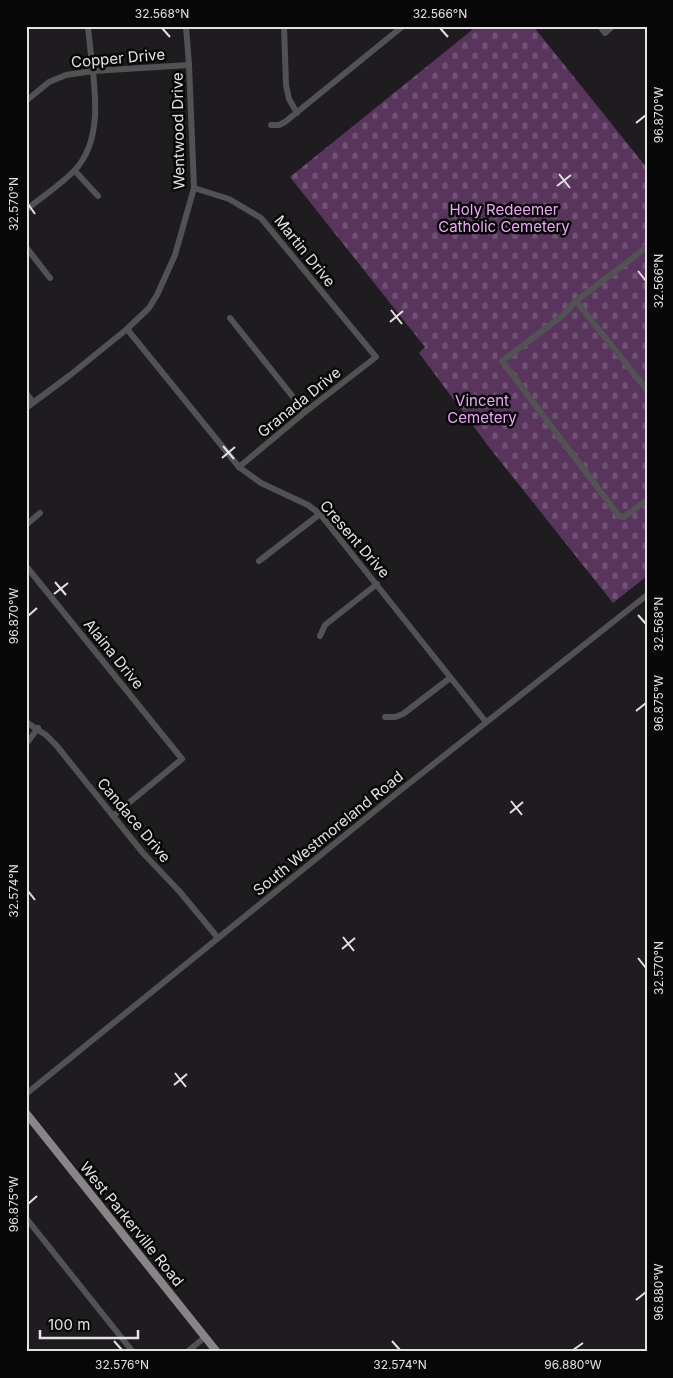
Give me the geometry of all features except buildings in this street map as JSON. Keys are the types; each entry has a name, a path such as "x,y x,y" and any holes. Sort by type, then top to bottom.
{"main road":[{"name":"West Parkerville Road","path":"26,1113 217,1352"}],"street":[{"path":"26,210 75,171 88,151 94,136 93,71 88,26"},
{"name":"Wentwood Drive","path":"26,408 69,376 149,308 175,255 194,188 186,26"},
{"path":"284,26 286,84 290,99 297,113"},
{"path":"271,125 279,125 286,122 403,26"},
{"path":"600,26 605,33 613,26"},
{"name":"Copper Drive","path":"26,101 49,82 66,75 93,71 189,65"},
{"path":"75,171 98,196"},
{"name":"Martin Drive","path":"194,188 228,199 261,218 376,357"},
{"path":"26,247 50,278"},
{"path":"647,247 576,301 561,316 502,360 619,516 624,517 647,500"},
{"path":"576,301 647,390"},
{"path":"230,318 305,412"},
{"name":"Cresent Drive","path":"126,329 238,468 261,483 308,504 320,514 486,722"},
{"name":"Granada Drive","path":"238,468 305,412 376,357"},
{"path":"26,393 33,402"},
{"path":"26,525 40,514"},
{"path":"260,561 320,514"},
{"name":"Alaina Drive","path":"26,566 182,759 113,816"},
{"path":"320,636 326,625 377,584"},
{"name":"South Westmoreland Road","path":"26,1094 486,722 647,595"},
{"path":"385,717 396,717 403,714 450,678"},
{"name":"Candace Drive","path":"26,722 38,728 56,745 142,853 180,892 218,938"},
{"path":"26,744 38,728"},
{"path":"26,1218 133,1352"},
{"path":"187,1352 205,1337"}],"green space":[{"name":"Holy Redeemer Catholic Cemetery","path":"477,26 533,26 647,168 647,576 613,603 489,447 419,353 425,347 290,177"}],"park label":[{"name":"Vincent Cemetery","path":"482,408"}]}
